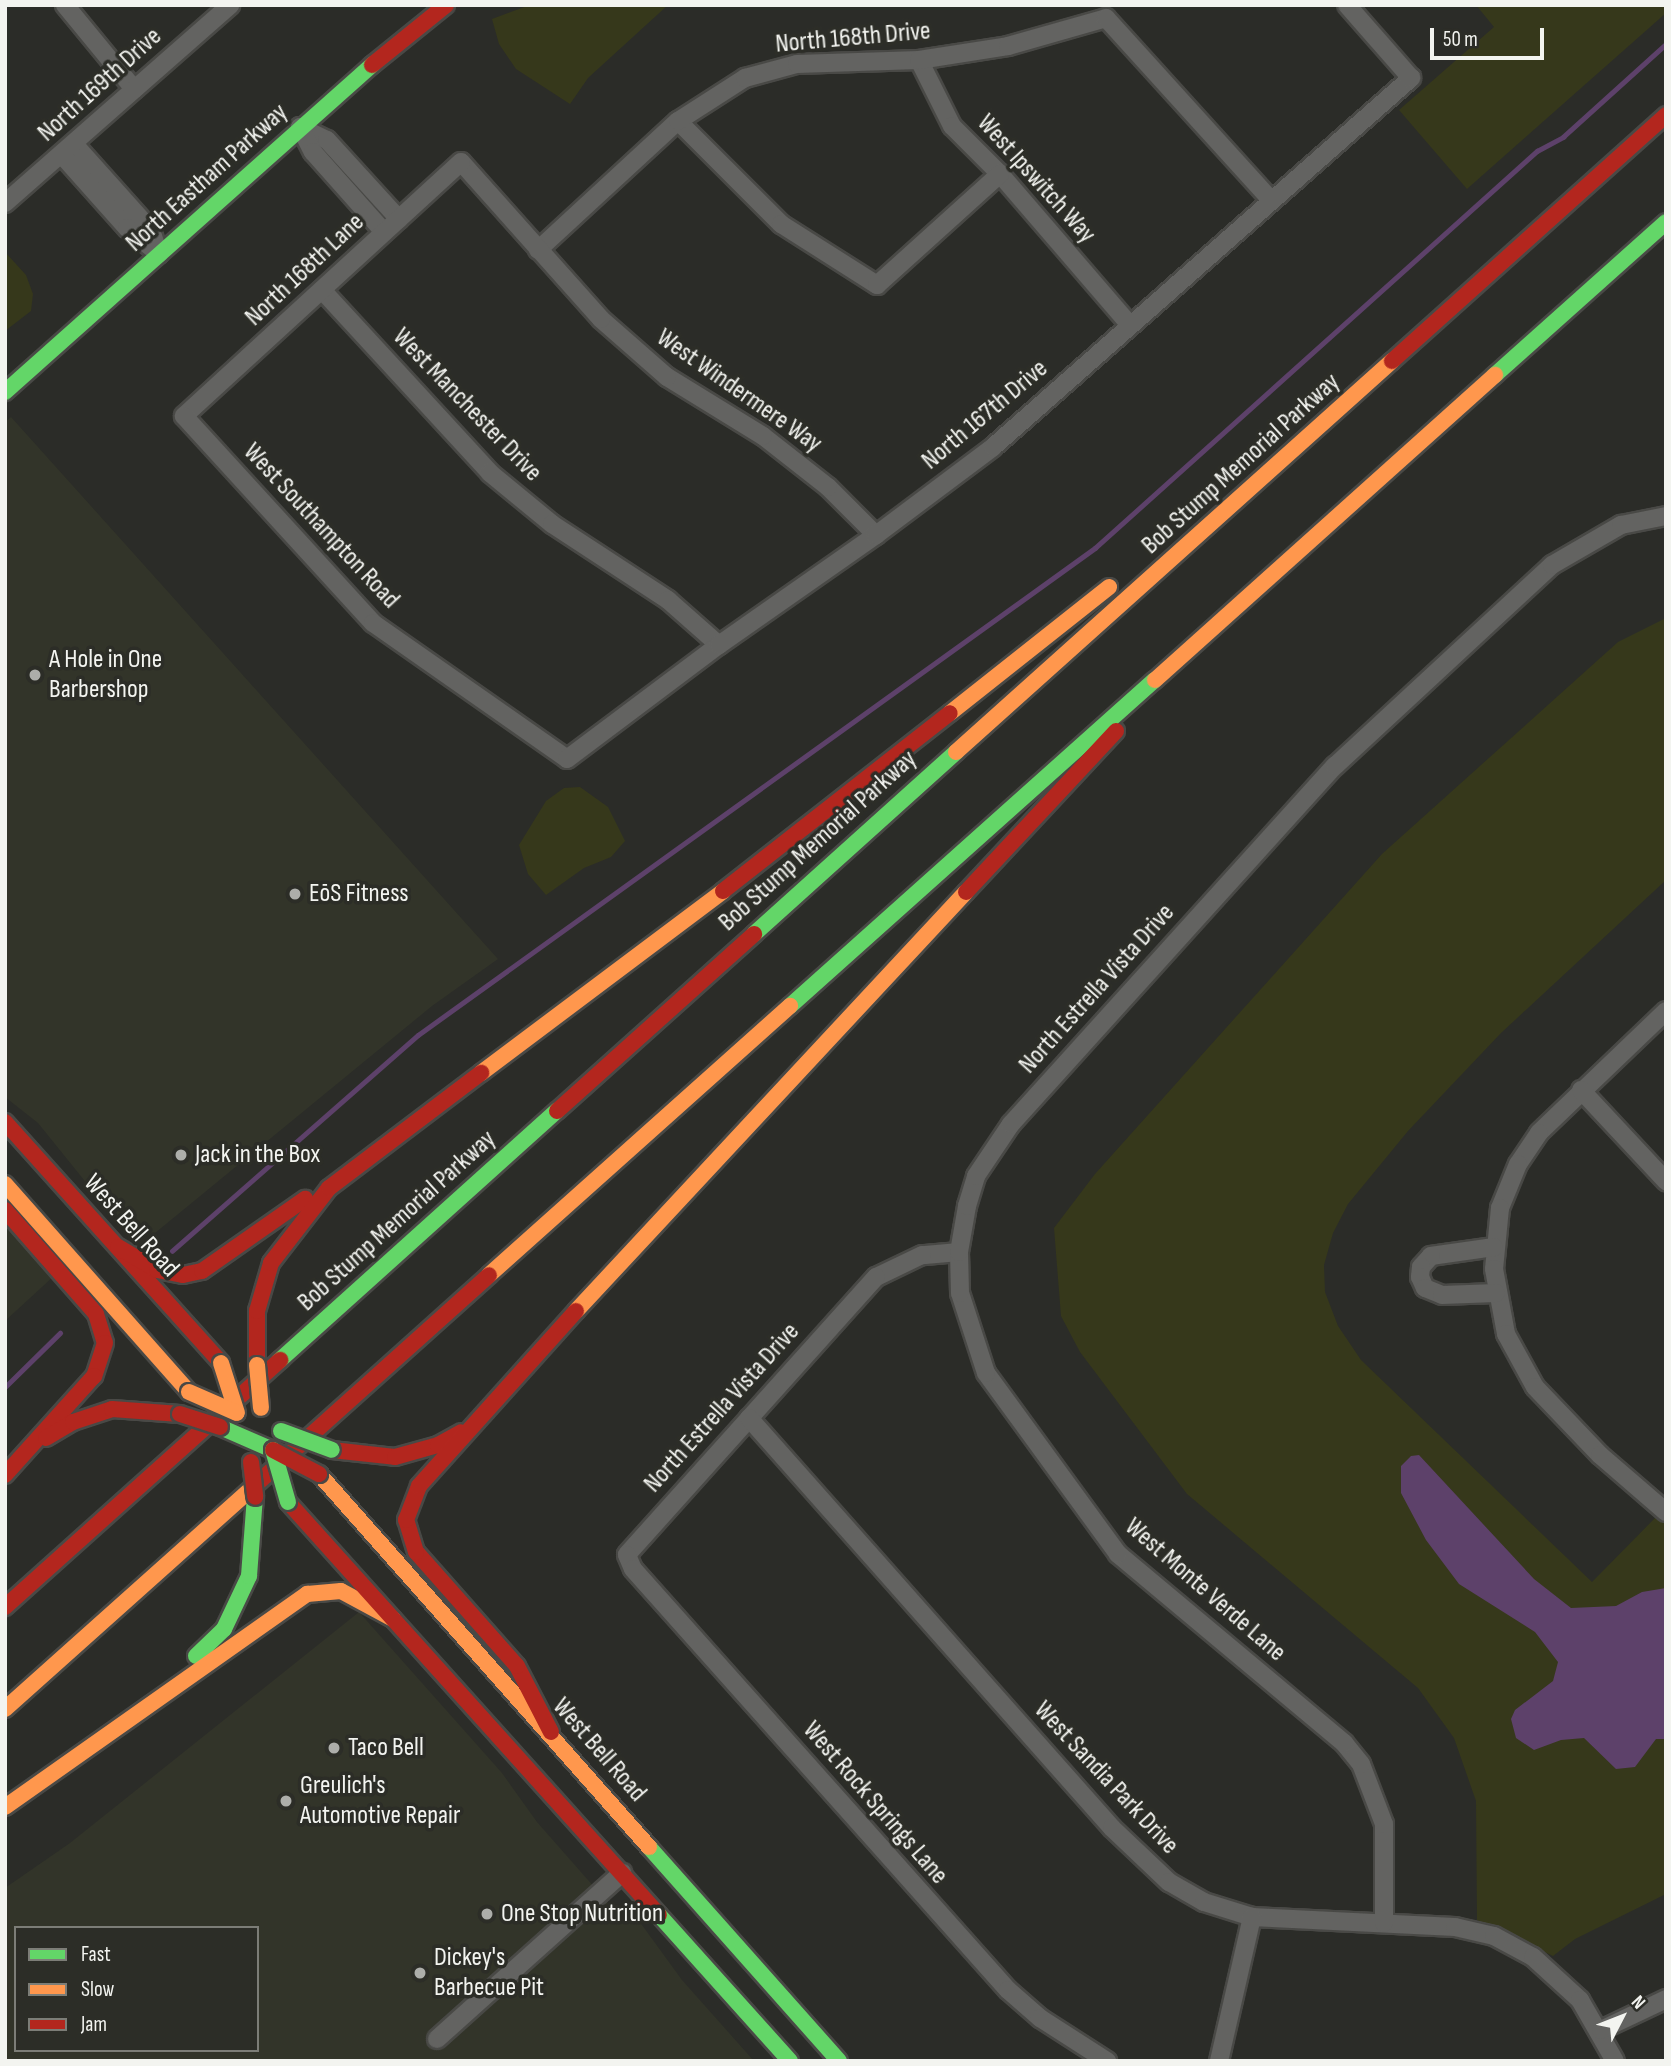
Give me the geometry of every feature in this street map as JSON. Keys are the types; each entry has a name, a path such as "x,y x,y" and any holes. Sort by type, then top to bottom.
{"main road":[{"name":"North Eastham Parkway","path":"5,392 300,127 411,30 446,5"},
{"name":"Bob Stump Memorial Parkway","path":"5,1607 1666,115"},
{"path":"5,1709 1156,674 1666,222"},
{"path":"1184,523 1346,381 1436,322"},
{"path":"118,1247 157,1270 183,1275 202,1271 294,1205 329,1188 746,874 1124,574"},
{"path":"551,1732 517,1666 416,1552 406,1520 419,1486 473,1422 1104,748 1156,674"},
{"name":"West Bell Road","path":"5,1122 221,1363 237,1413"},
{"path":"5,1184 189,1392 237,1413 263,1416 281,1431 343,1453 378,1457 414,1453 438,1445 473,1422"},
{"path":"329,1188 271,1263 262,1287 256,1331 263,1416 288,1502 790,2061"},
{"path":"5,1210 96,1314 105,1343 93,1376 5,1475"},
{"name":"West Bell Road","path":"25,1454 91,1415 136,1408 168,1412 220,1427 274,1450 319,1474 551,1732 839,2061"},
{"path":"145,1706 224,1629 249,1576 256,1531 251,1462 237,1413"},
{"path":"220,1427 251,1462"},
{"path":"5,1807 145,1706 180,1687 307,1594 327,1589 348,1593 393,1619"}],"street":[{"path":"65,5 134,89"},
{"name":"North 169th Drive","path":"5,204 230,5"},
{"name":"North 167th Drive","path":"567,759 719,645 876,535 993,447 1270,199 1411,78 1347,5"},
{"name":"North 168th Drive","path":"538,250 678,121 745,78 797,64 919,60 1007,46 1106,18 1270,199"},
{"name":"West Ipswitch Way","path":"919,60 952,126 1000,174 1129,324"},
{"path":"678,121 781,224 877,285 1000,174"},
{"path":"300,127 327,140 399,219"},
{"path":"300,127 313,152 384,232"},
{"path":"68,150 151,230 159,254"},
{"name":"West Windermere Way","path":"461,162 601,319 667,377 763,436 828,487 876,535"},
{"name":"North 168th Lane","path":"184,416 461,162"},
{"name":"West Manchester Drive","path":"322,290 490,473 552,524 668,600 719,645"},
{"name":"West Southampton Road","path":"184,416 373,623 567,759"},
{"name":"North Estrella Vista Drive","path":"627,1555 876,1277 922,1255 959,1252 976,1175 989,1152 1294,807 1552,565 1621,525 1665,510"},
{"path":"1666,1011 1539,1133 1518,1164 1500,1208 1494,1247 1497,1301 1521,1365 1548,1402 1648,1501 1666,1512"},
{"path":"1581,1090 1666,1181"},
{"path":"1494,1247 1431,1256 1421,1267 1420,1277 1425,1288 1442,1295 1497,1301"},
{"name":"West Monte Verde Lane","path":"959,1252 966,1320 986,1373 1096,1527 1142,1576 1344,1743 1361,1763 1384,1824 1384,1923"},
{"name":"West Sandia Park Drive","path":"750,1418 1139,1857 1203,1902 1252,1917 1455,1927 1494,1936 1555,1974 1601,2030 1615,2061"},
{"name":"West Rock Springs Lane","path":"627,1555 633,1569 1007,1990 1040,2018 1107,2061"},
{"path":"437,2039 622,1873"},
{"path":"1219,2061 1252,1917"},
{"path":"1601,2030 1666,1999"}],"shaded area":[{"path":"11,417 498,959 432,1006 138,1247 38,1123 5,1097 5,422"},
{"path":"5,1221 54,1276 5,1321"},
{"path":"1419,1455 1534,1579 1571,1608 1616,1606 1642,1592 1666,1588 1666,1739 1656,1739 1635,1767 1616,1769 1584,1738 1561,1740 1534,1750 1516,1738 1511,1719 1515,1710 1553,1681 1558,1662 1535,1632 1459,1584 1426,1540 1401,1493 1401,1466 1411,1456"},
{"path":"359,1612 502,1773 537,1822 610,1905 634,1914 682,1980 754,2061 5,2061 5,1888 70,1843"}],"green space":[{"path":"530,5 668,5 588,78 570,104 516,69 499,44 492,19"},
{"path":"1476,5 1666,5 1666,13 1467,189 1399,110 1494,27"},
{"path":"5,252 26,275 33,294 31,311 5,331"},
{"path":"1666,618 1666,880 1501,1033 1408,1131 1348,1204 1333,1233 1324,1265 1325,1292 1338,1326 1361,1360 1592,1582 1656,1517 1666,1523 1666,1894 1575,1939 1553,1956 1477,1920 1476,1801 1454,1738 1418,1688 1187,1494 1080,1352 1061,1316 1054,1228 1095,1174 1382,854 1618,642"},
{"path":"580,787 608,807 625,841 611,857 584,868 546,895 528,874 519,845 546,801 564,788"}],"waterway":[{"path":"172,1251 418,1035 1095,548 1537,151 1563,137 1666,44"},
{"path":"5,1387 60,1333"}],"traffic: fast":[{"path":"5,392 372,65"},
{"path":"1495,375 1666,222"},
{"path":"790,1006 1155,680"},
{"path":"754,934 956,752"},
{"path":"280,1360 557,1111"},
{"path":"220,1427 273,1450"},
{"path":"281,1431 332,1450"},
{"path":"273,1450 288,1502"},
{"path":"196,1656 224,1629 249,1576 255,1497"},
{"path":"649,1847 839,2061"},
{"path":"659,1915 790,2061"}],"traffic: slow":[{"path":"956,752 1392,361"},
{"path":"1155,680 1495,375"},
{"path":"950,713 1109,587"},
{"path":"481,1073 723,891"},
{"path":"576,1311 966,892"},
{"path":"489,1275 790,1006"},
{"path":"5,1184 189,1392"},
{"path":"221,1363 237,1413"},
{"path":"257,1365 261,1408"},
{"path":"189,1392 237,1413"},
{"path":"319,1474 649,1847"},
{"path":"5,1709 253,1487"},
{"path":"5,1807 307,1594 341,1591 393,1619"}],"traffic: jam":[{"path":"372,65 446,5"},
{"path":"1392,361 1666,115"},
{"path":"723,891 950,713"},
{"path":"966,892 1116,731"},
{"path":"557,1111 754,934"},
{"path":"257,1365 257,1311 271,1263 329,1188 481,1073"},
{"path":"5,1122 221,1363"},
{"path":"118,1247 157,1270 183,1275 202,1271 305,1199"},
{"path":"5,1210 96,1314 105,1343 94,1376 5,1475"},
{"path":"253,1487 489,1275"},
{"path":"551,1732 517,1666 416,1552 406,1520 419,1486 576,1311"},
{"path":"5,1607 280,1360"},
{"path":"46,1438 73,1422 112,1409 180,1414"},
{"path":"180,1414 220,1427"},
{"path":"332,1450 395,1457 438,1445 461,1432"},
{"path":"273,1450 319,1474"},
{"path":"251,1462 255,1497"},
{"path":"288,1502 659,1915"}],"place":[{"name":"A Hole in One Barbershop","path":"35,675"},
{"name":"EōS Fitness","path":"295,894"},
{"name":"Jack in the Box","path":"181,1155"},
{"name":"Taco Bell","path":"334,1748"},
{"name":"Greulich's Automotive Repair","path":"286,1801"},
{"name":"One Stop Nutrition","path":"487,1914"},
{"name":"Dickey's Barbecue Pit","path":"420,1973"}]}
